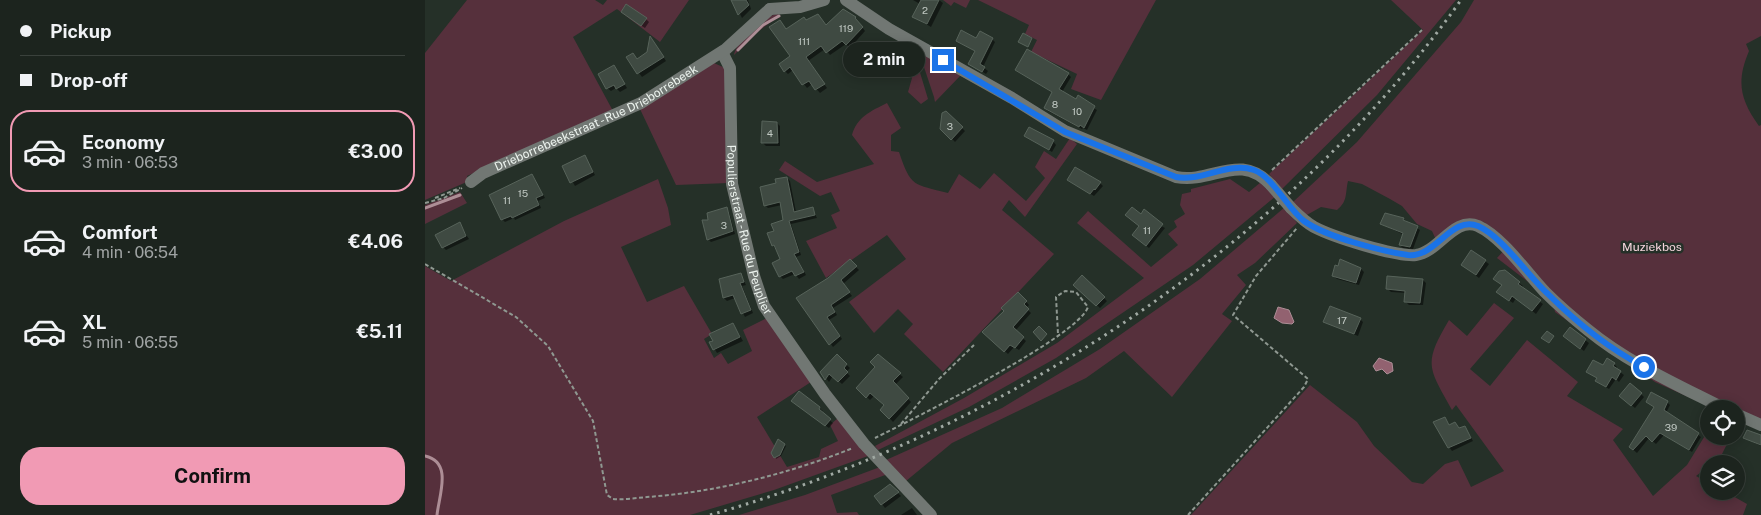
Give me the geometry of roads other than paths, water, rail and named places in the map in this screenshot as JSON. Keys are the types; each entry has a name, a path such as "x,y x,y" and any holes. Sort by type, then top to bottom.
{"street":[{"path":"722,52 767,5 800,7 824,0"},
{"path":"845,0 889,29 1012,98 1065,132 1185,179 1241,169 1254,170 1268,181 1305,221 1325,232 1388,251 1415,255 1429,250 1462,226 1477,226 1491,235 1547,294 1605,343 1630,359 1708,400"},
{"name":"Drieborrebeekstraat - Rue Drieborrebeek","path":"471,182 483,173 627,110 722,52"},
{"name":"Populierstraat - Rue du Peuplier","path":"722,52 730,68 732,184 764,306 825,394 864,444 931,515"},
{"path":"1745,418 1761,425"}],"waterway":[{"path":"738,50 763,25 779,16"},
{"path":"425,208 460,195"},
{"path":"425,456 434,459 442,472 437,515"}],"railway":[{"path":"710,515 819,479 925,435 1029,381 1128,320 1222,250 1310,174 1390,90 1461,0"}],"park label":[{"name":"Muziekbos","path":"1652,247"}]}
